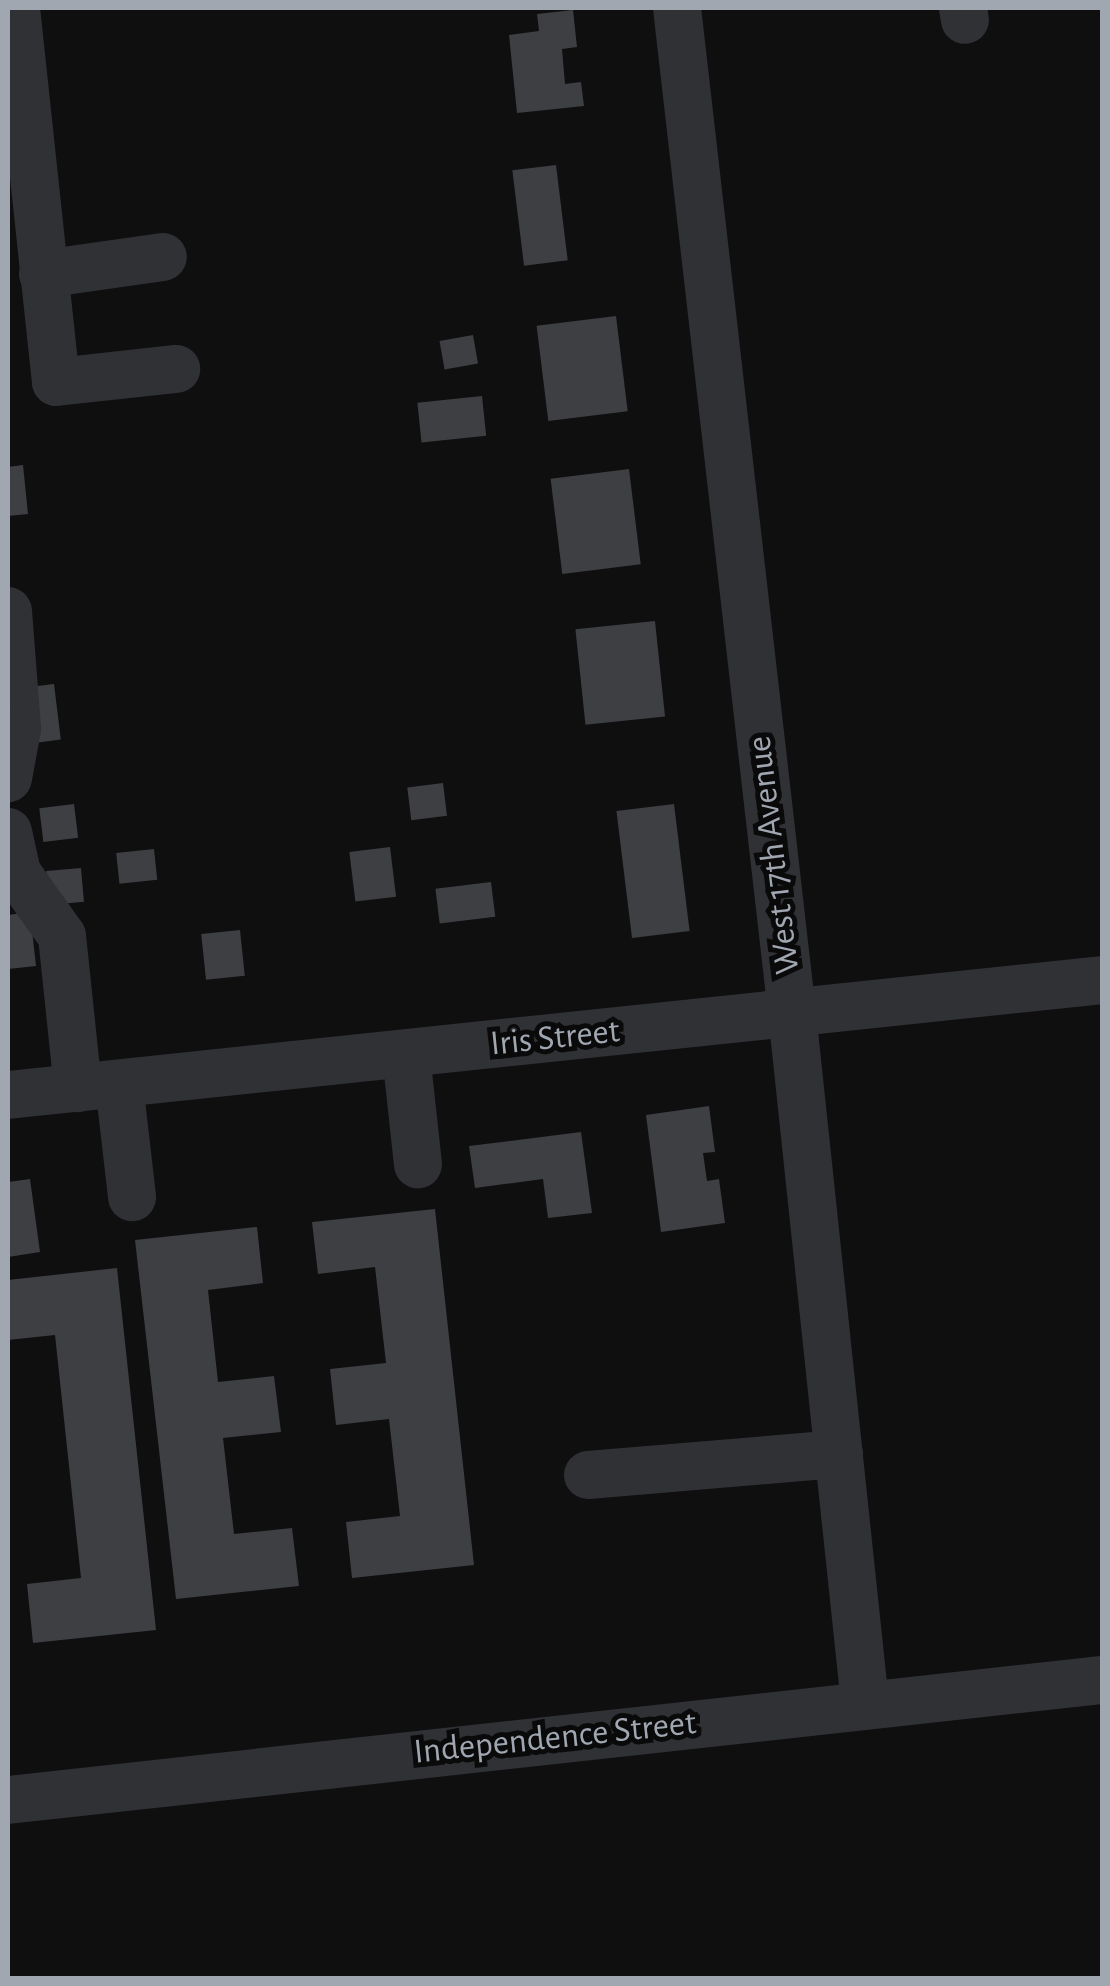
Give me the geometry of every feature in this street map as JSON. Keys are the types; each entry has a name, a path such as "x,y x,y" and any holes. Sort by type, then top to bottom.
{"street":[{"path":"16,8 56,382 176,369"},
{"name":"West 17th Avenue","path":"677,8 792,1014 865,1703"},
{"path":"42,274 163,257"},
{"path":"8,610 17,729 8,778"},
{"path":"8,832 17,873 62,936 98,1086 132,1196"},
{"name":"Iris Street","path":"8,1095 1102,980"},
{"path":"406,1054 418,1164"},
{"path":"588,1476 838,1454"},
{"name":"Independence Street","path":"8,1800 1102,1680"}],"building":[{"path":"573,10 577,47 562,49 565,84 581,82 584,106 517,113 509,35 539,31 537,14"},
{"path":"556,165 568,260 524,266 512,170"},
{"path":"616,316 628,411 548,421 537,326"},
{"path":"473,335 478,364 445,369 440,341"},
{"path":"482,396 486,436 422,443 417,403"},
{"path":"23,465 28,514 8,516 8,467"},
{"path":"629,469 641,564 562,574 551,479"},
{"path":"655,621 665,716 585,725 575,629"},
{"path":"54,684 61,740 38,742 31,687"},
{"path":"443,783 447,816 411,820 407,787"},
{"path":"74,804 78,838 43,842 39,808"},
{"path":"674,804 690,931 632,938 616,811"},
{"path":"390,847 396,897 355,902 349,852"},
{"path":"154,849 157,880 119,884 116,853"},
{"path":"81,868 84,902 49,905 46,871"},
{"path":"491,882 495,917 440,924 435,889"},
{"path":"30,912 36,966 8,969 8,915"},
{"path":"240,930 245,976 206,980 201,934"},
{"path":"709,1106 715,1152 703,1153 707,1181 719,1179 725,1223 661,1232 646,1115"},
{"path":"581,1132 592,1213 548,1218 543,1179 475,1188 469,1146"},
{"path":"30,1179 40,1252 8,1257 8,1182"},
{"path":"435,1209 474,1565 352,1578 346,1522 400,1516 389,1419 336,1425 330,1369 386,1363 375,1267 318,1274 312,1222"},
{"path":"257,1227 263,1283 208,1290 218,1382 274,1376 281,1432 223,1438 234,1534 292,1528 299,1586 176,1599 135,1240"},
{"path":"117,1268 156,1630 33,1643 27,1584 81,1578 55,1335 8,1340 8,1280"}]}
